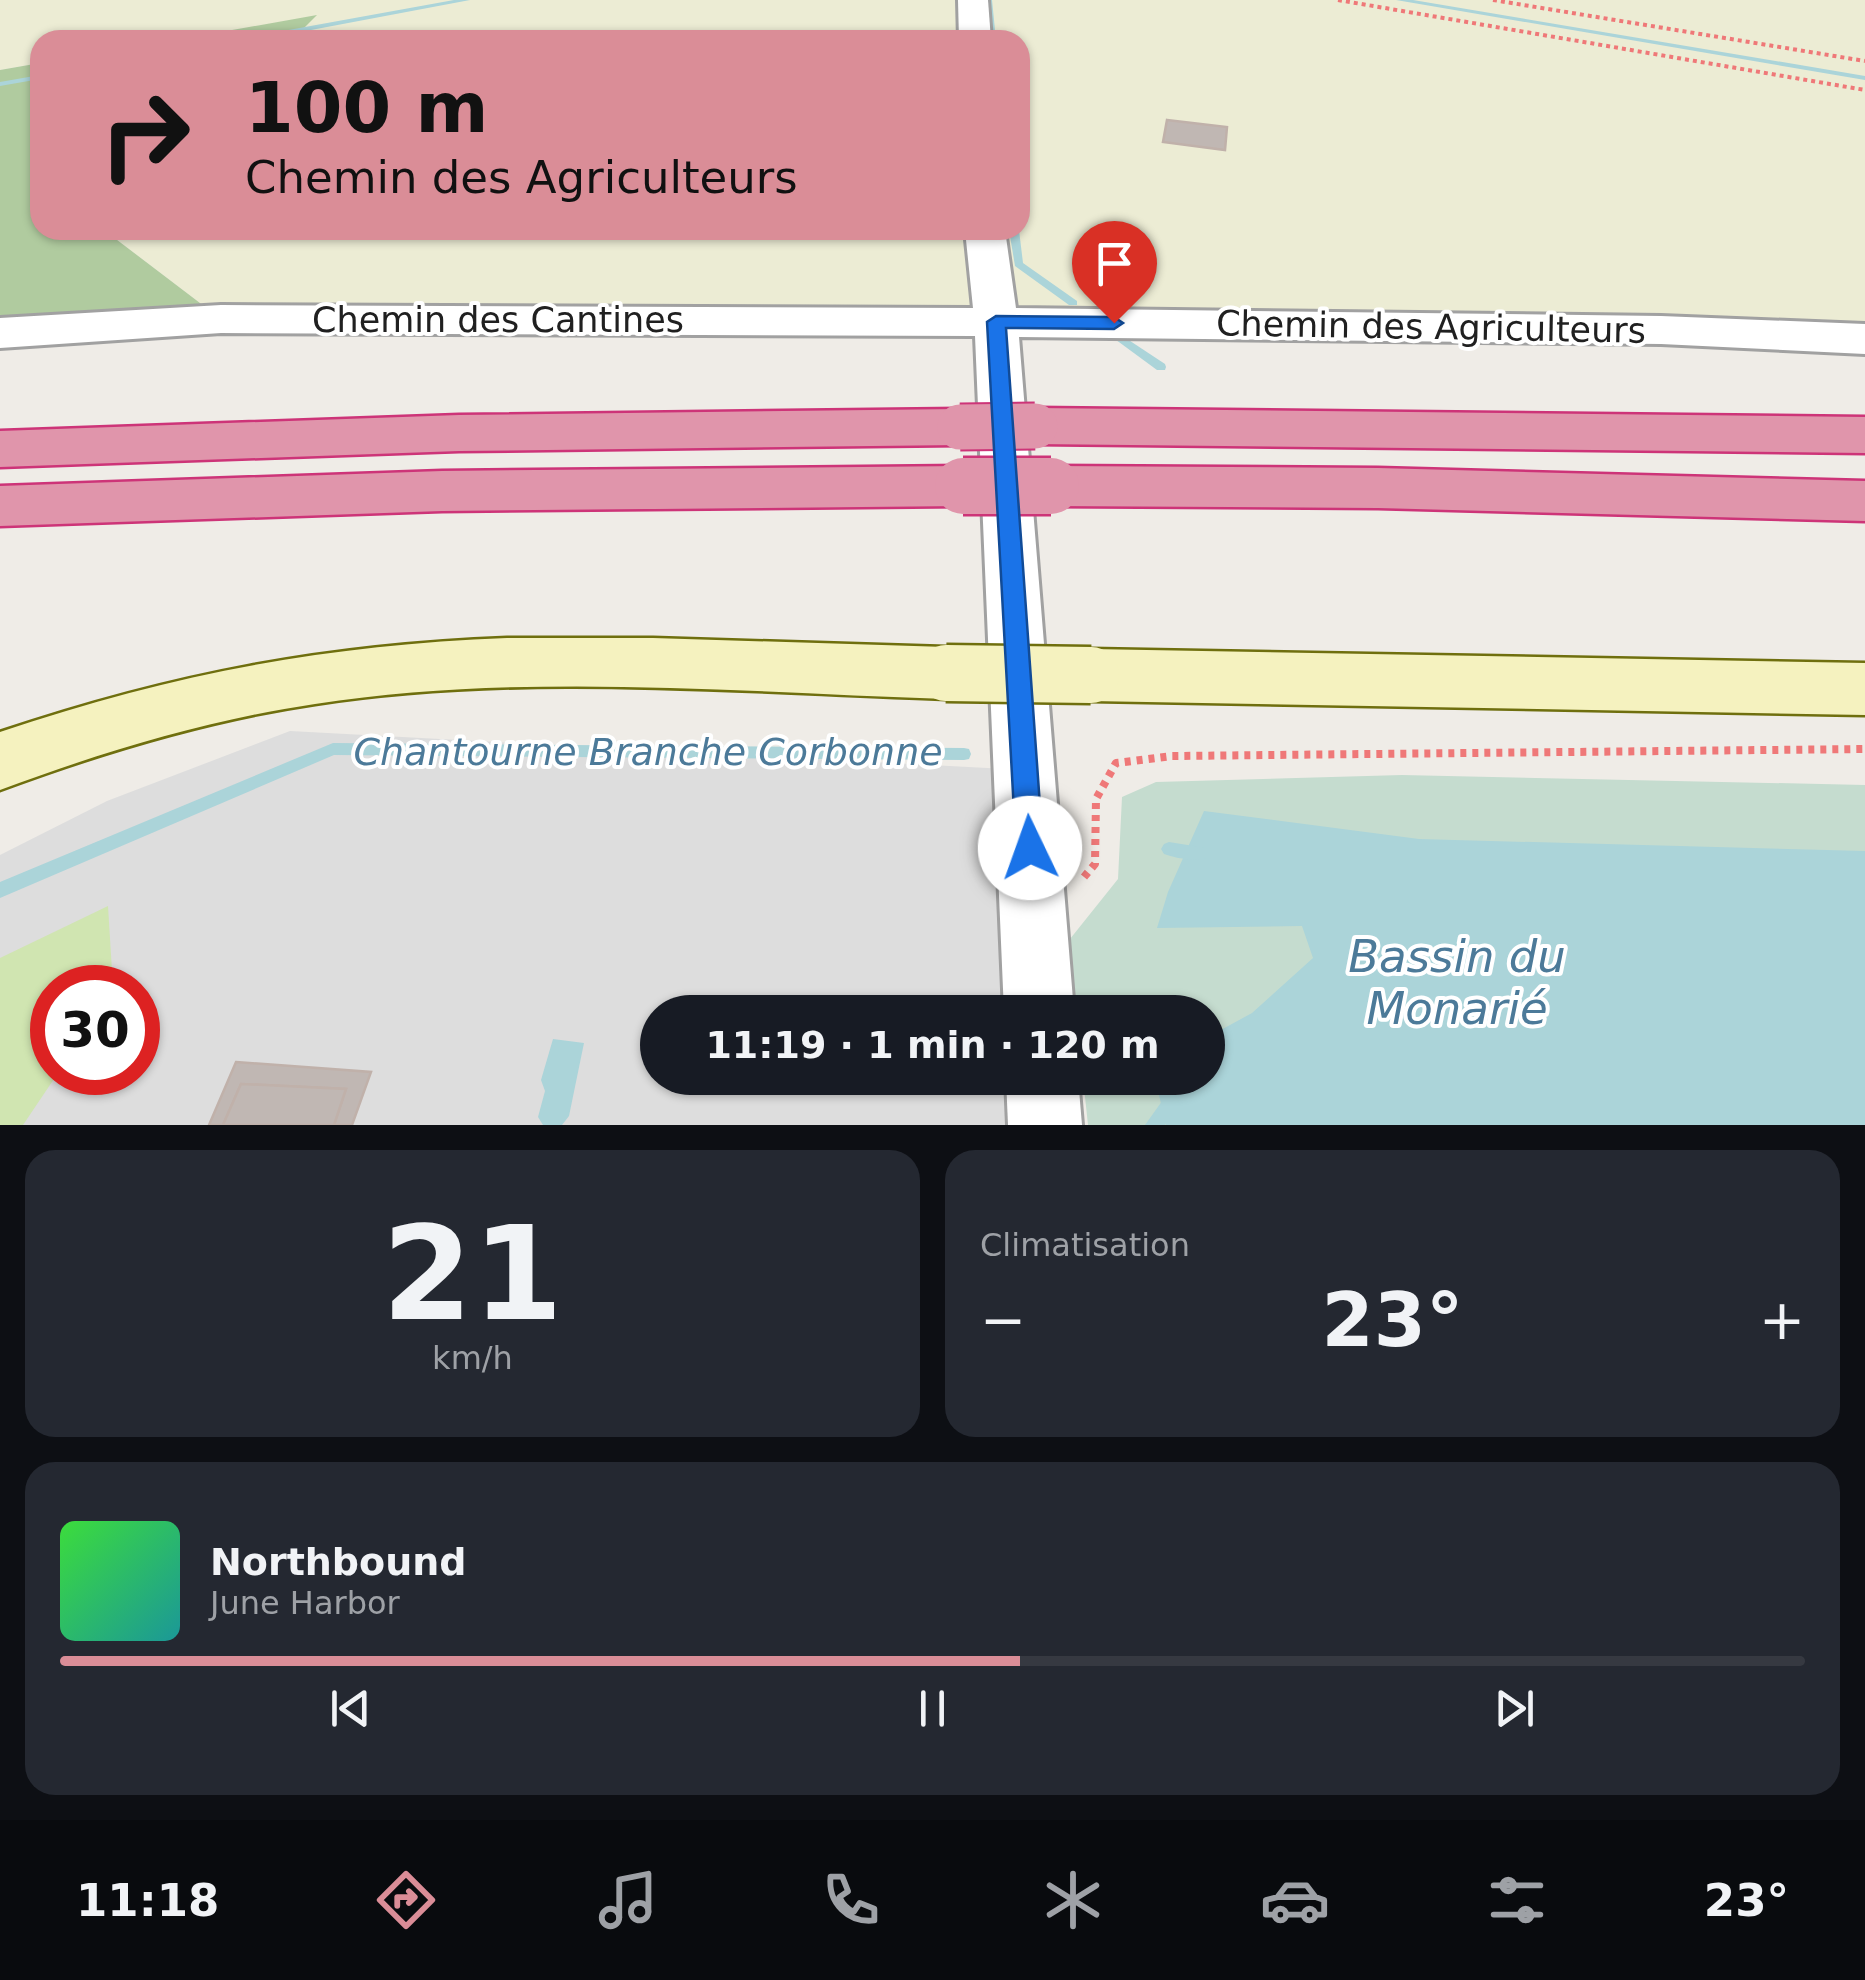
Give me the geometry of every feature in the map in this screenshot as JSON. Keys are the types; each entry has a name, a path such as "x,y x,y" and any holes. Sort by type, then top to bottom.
{"highway":[{"path":"0,449 460,433 1036,426 1865,435"},
{"path":"0,506 442,491 963,486 1397,488 1865,500"}],"main road":[{"path":"0,762 70,736 162,710 359,672 470,664 1865,689"}],"street":[{"path":"973,0 974,30"},
{"path":"986,240 996,322 1038,995"},
{"name":"Chemin des Cantines","path":"0,333 220,319 996,322"},
{"name":"Chemin des Agriculteurs","path":"996,322 1661,330 1865,339"},
{"path":"1043,1095 1045,1125"}],"path":[{"path":"1338,0 1865,90"},
{"path":"1493,0 1865,60"},
{"path":"1032,887 1080,882 1096,864 1092,815 1097,789 1116,763 1172,756 1865,750"}],"shaded area":[{"path":"290,731 1006,769 1020,995 640,995 640,1095 1026,1095 1027,1125 0,1125 0,855 107,801"}],"green space":[{"path":"0,0 1865,0 1865,339 221,319 117,240 1030,240 1030,30 302,30 315,16 234,30 30,30 30,65 0,70"},
{"path":"317,15 302,30 232,30"},
{"path":"30,65 30,240 117,240 221,319 0,333 0,70"},
{"name":"Bassin du Monarié","path":"1402,775 1865,785 1865,1125 1088,1125 1085,1095 1225,1095 1225,995 1072,995 1066,944 1118,879 1122,797 1156,782"},
{"path":"108,906 112,965 30,965 30,1095 43,1095 23,1125 0,1125 0,958"}],"water":[{"name":"Bassin du Monarié","path":"1204,811 1419,839 1865,851 1865,1125 1166,1125 1159,1095 1225,1095 1225,1028 1252,1013 1313,958 1302,926 1157,928 1168,892"},
{"path":"553,1039 584,1043 569,1116 562,1125 543,1125 538,1117 545,1091 541,1080"}],"building":[{"path":"1167,120 1227,127 1225,150 1163,142"},
{"path":"236,1062 371,1072 352,1125 334,1125 346,1089 241,1084 223,1125 209,1125"},
{"path":"241,1084 346,1089 334,1125 223,1125"}],"waterway":[{"path":"300,30 466,0"},
{"path":"988,0 991,30"},
{"path":"1400,0 1865,78"},
{"path":"0,84 30,79"},
{"path":"1015,240 1018,264 1073,303"},
{"path":"1112,332 1161,367"},
{"name":"Chantourne Branche Corbonne","path":"0,890 333,749 964,754"},
{"name":"Chantourne Branche Corbonne","path":"1169,849 1201,853"},
{"path":"1154,1125 1171,1103"}],"route":[{"path":"1030,848 996,322 1114,323"}]}
